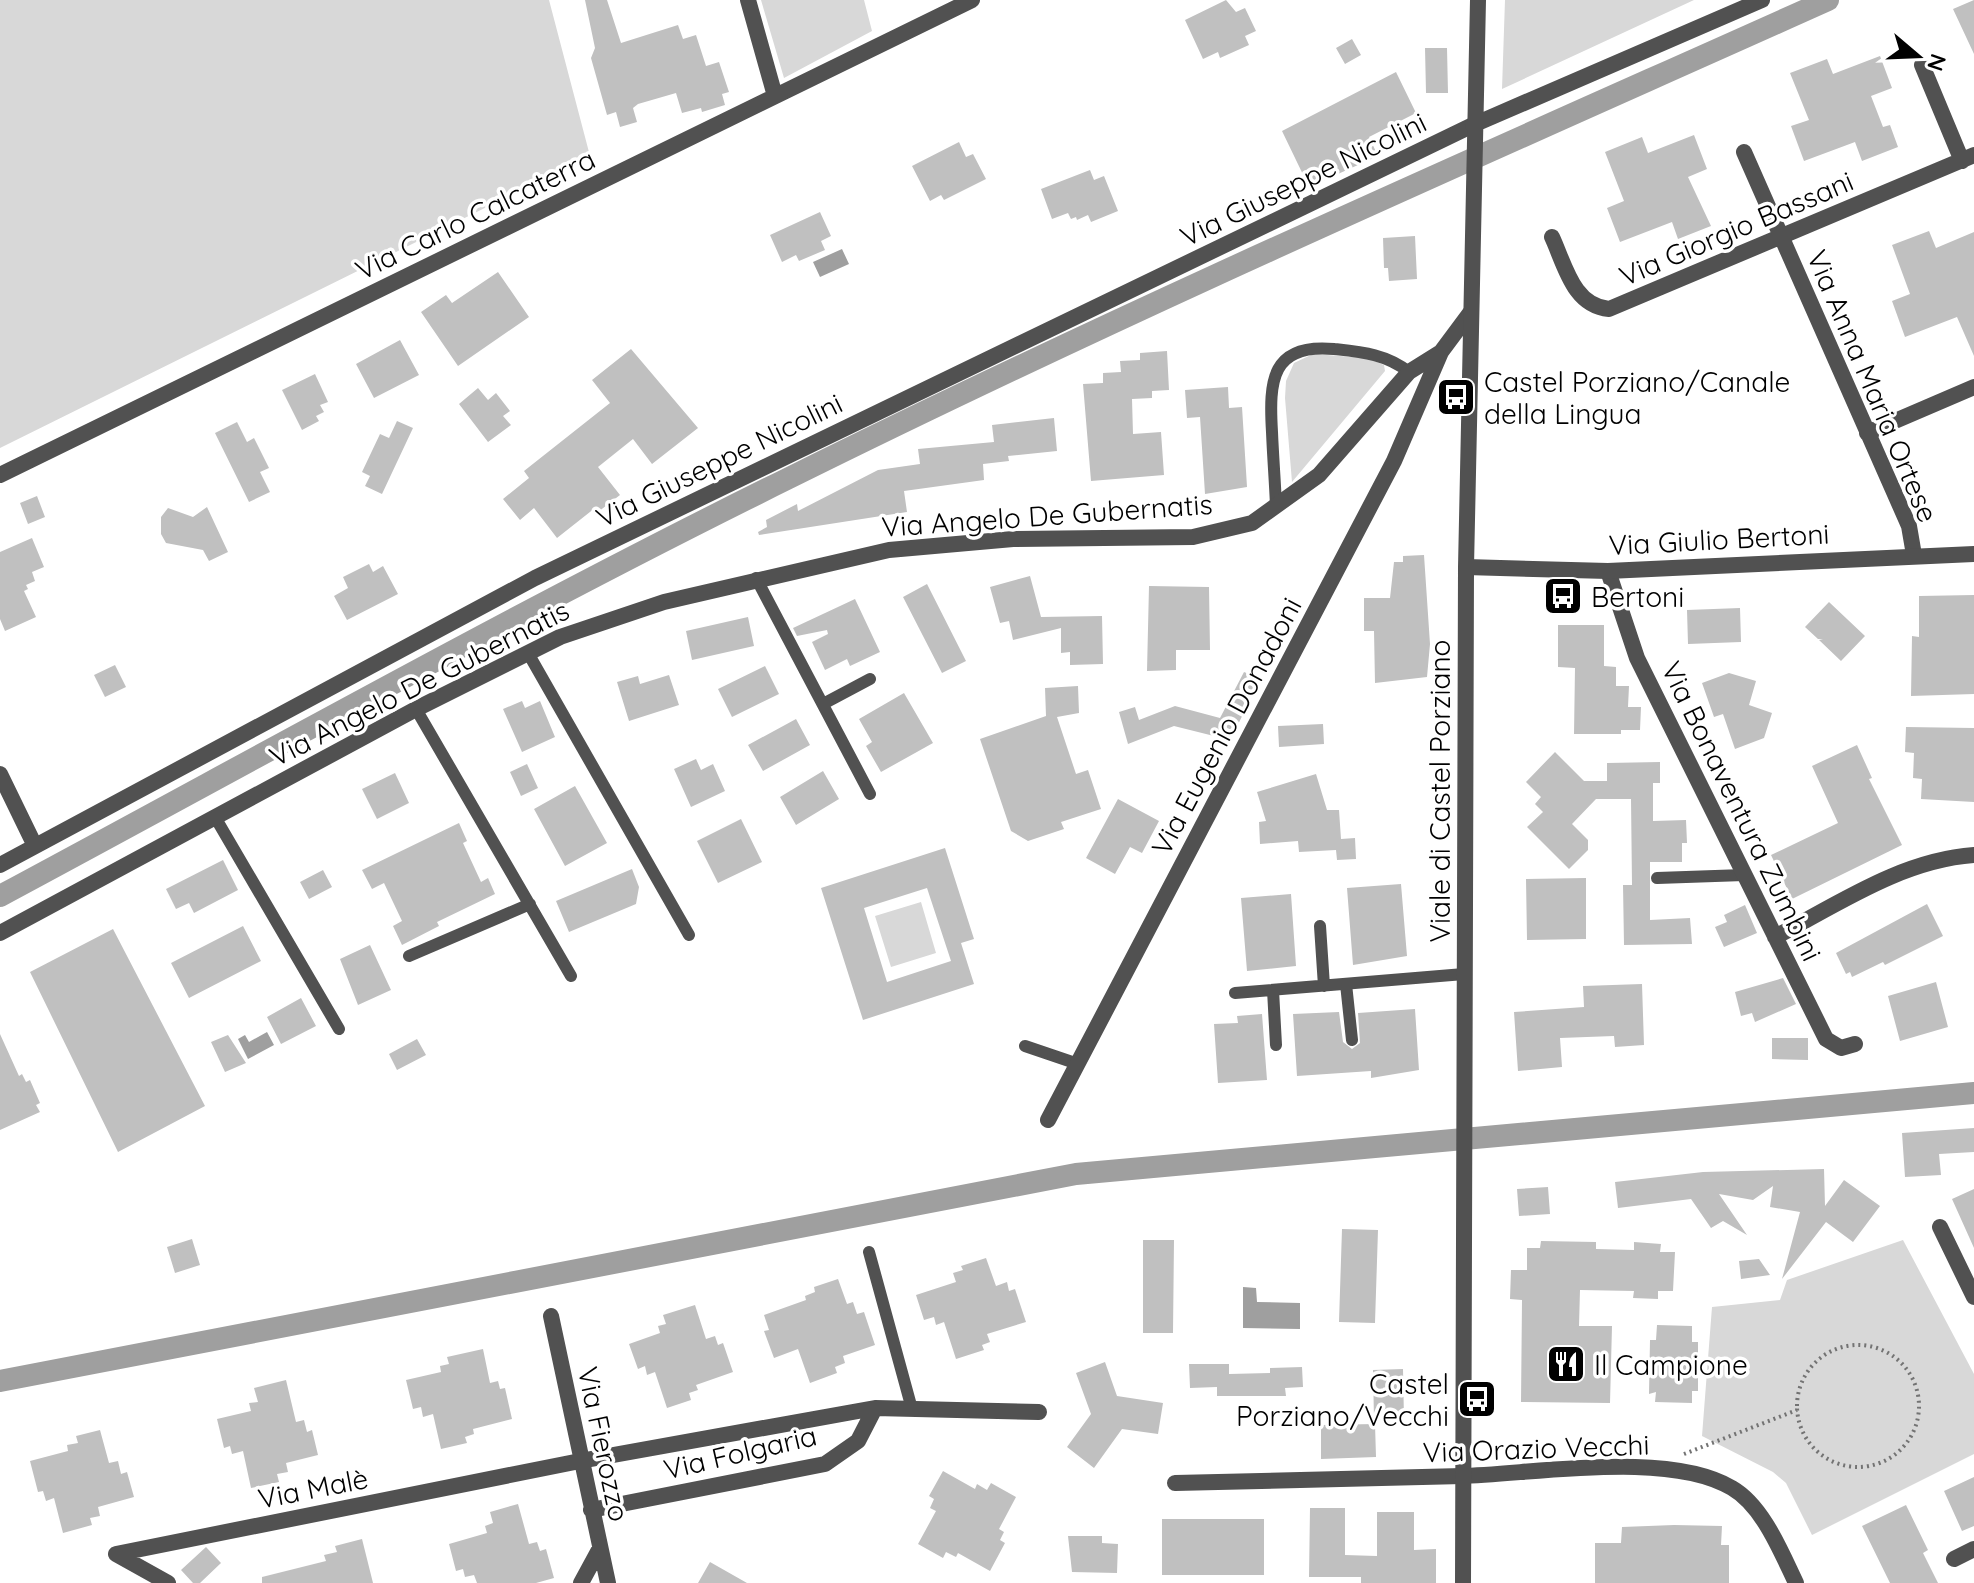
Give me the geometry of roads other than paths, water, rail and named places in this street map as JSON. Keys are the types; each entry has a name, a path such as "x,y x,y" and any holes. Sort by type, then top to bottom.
{"street":[{"path":"748,0 775,96"},
{"name":"Via Carlo Calcaterra","path":"0,475 972,0"},
{"name":"Viale di Castel Porziano","path":"1463,1583 1466,567 1478,0"},
{"name":"Via Giuseppe Nicolini","path":"0,865 535,578 1473,133 1762,0"},
{"path":"1922,65 1968,158"},
{"name":"Via Anna Maria Ortese","path":"1744,152 1909,526 1914,555"},
{"name":"Via Giorgio Bassani","path":"1552,237 1582,300 1594,308 1609,309 1968,158"},
{"name":"Via Angelo De Gubernatis","path":"0,933 416,709 560,637 664,602 756,578 889,550 1013,539 1193,537 1252,523 1319,475 1409,372 1441,352 1470,313"},
{"name":"Via Eugenio Donadoni","path":"1048,1120 1394,461 1441,352"},
{"path":"1867,433 1974,387"},
{"name":"Via Giulio Bertoni","path":"1466,567 1608,571 1974,554"},
{"name":"Via Bonaventura Zumbini","path":"1608,571 1637,658 1828,1042 1841,1048 1855,1044"},
{"path":"0,774 35,846"},
{"path":"1775,937 1907,869 1942,858 1974,855"},
{"path":"1940,1227 1974,1297"},
{"name":"Via Fierozzo","path":"551,1316 608,1583"},
{"name":"Via Folgaria","path":"591,1510 825,1464 858,1441 875,1408"},
{"name":"Via Folgaria","path":"580,1461 875,1408 1039,1412"},
{"name":"Via Malè","path":"168,1583 116,1554 580,1461"},
{"name":"Via Orazio Vecchi","path":"1175,1483 1647,1468 1706,1478 1740,1493 1756,1512 1796,1583"},
{"path":"581,1583 600,1548"},
{"path":"1954,1559 1974,1549"}],"lane":[{"path":"1276,506 1269,393 1275,372 1284,361 1294,353 1317,348 1371,353 1390,359 1409,372"},
{"path":"756,578 870,794"},
{"path":"528,653 689,935"},
{"path":"823,704 870,679"},
{"path":"416,709 571,976"},
{"path":"215,817 339,1029"},
{"path":"1657,878 1744,875"},
{"path":"409,956 530,904"},
{"path":"1320,926 1324,986"},
{"path":"1235,993 1464,974"},
{"path":"1346,984 1352,1040"},
{"path":"1273,990 1276,1045"},
{"path":"1025,1046 1078,1064"},
{"path":"869,1252 912,1409"}],"waterway":[{"path":"0,896 490,632 787,479 1175,294 1828,0"},
{"path":"0,1381 1076,1174 1974,1093"}],"place":[{"name":"Castel Porziano/Canale della Lingua","path":"1456,397"},
{"name":"Bertoni","path":"1563,596"},
{"name":"Il Campione","path":"1566,1364"},
{"name":"Castel Porziano/Vecchi","path":"1477,1399"}]}
